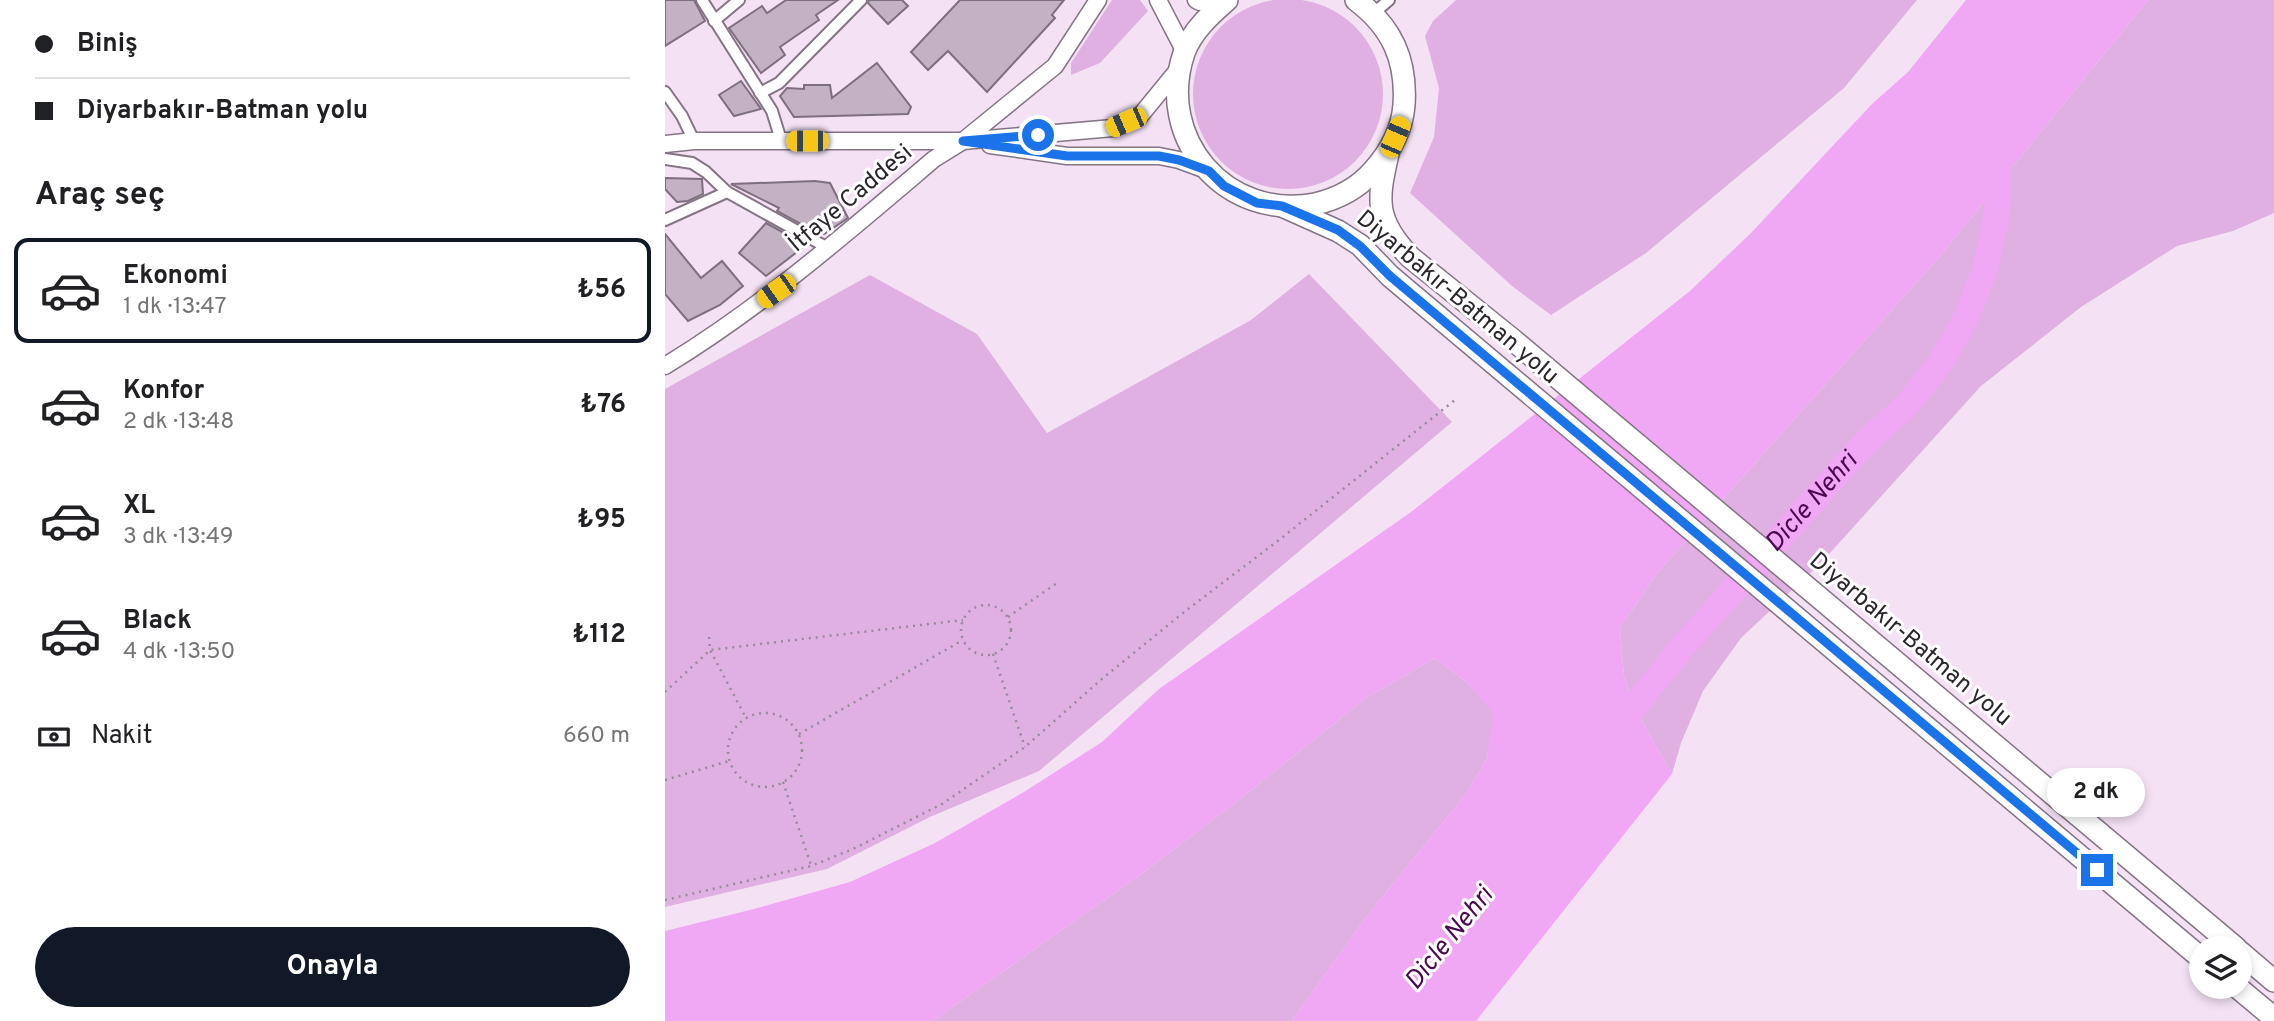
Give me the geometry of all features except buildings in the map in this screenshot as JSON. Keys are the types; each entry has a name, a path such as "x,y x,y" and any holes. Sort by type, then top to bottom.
{"highway":[{"path":"1227,0 1204,19 1183,58 1177,89 1182,126 1198,160 1224,186 1257,203 1294,208 1331,201 1363,182 1388,154 1403,120 1405,82 1395,45 1367,3"},
{"name":"Diyarbakır-Batman yolu","path":"1388,154 1379,201 1385,223 1395,241 1450,292 1513,340 2221,936"},
{"name":"Diyarbakır-Batman yolu","path":"1282,206 1338,230 1360,246 1390,276 2189,948"},
{"path":"2252,962 2274,981"},
{"path":"2251,999 2274,1018"}],"main road":[{"name":"İtfaye Caddesi","path":"665,366 776,291 934,159 963,141 1055,66 1098,0"},
{"path":"665,144 781,140 963,141 1113,128 1140,116 1183,58 1158,0"},
{"path":"1196,0 1209,0"},
{"path":"963,141 1067,156 1159,156 1209,171"}],"street":[{"path":"702,0 772,111 781,140"},
{"path":"714,21 739,0"},
{"path":"760,93 779,83 861,0"},
{"path":"665,92 682,116 694,141"},
{"path":"665,159 691,163 706,172 727,192 828,248"},
{"path":"665,220 727,192"}],"path":[{"path":"665,900 811,866 853,849 942,804 1025,747 1103,678 1188,609 1455,400"},
{"path":"1007,617 1057,583"},
{"path":"980,605 995,607 1007,617 1010,624 1009,639 993,654 972,651 963,640 963,620 967,613 980,605"},
{"path":"665,692 710,650 963,620"},
{"path":"709,637 710,650 745,718"},
{"path":"799,734 963,640"},
{"path":"993,654 1025,747"},
{"path":"770,712 782,716 792,723 799,734 802,744 799,766 783,782 762,787 751,785 742,779 729,761 730,737 736,726 757,713 770,712"},
{"path":"665,779 729,761"},
{"path":"783,782 811,866"}],"shaded area":[{"path":"1288,-1 1307,0 1325,6 1356,26 1376,57 1382,75 1382,113 1376,131 1356,162 1325,182 1307,188 1288,189 1269,188 1251,182 1220,162 1200,131 1194,113 1193,94 1194,75 1200,57 1220,26 1251,6 1269,0"},
{"path":"1112,0 1140,0 1148,11 1100,63 1071,75 1071,63"},
{"path":"1456,0 1917,0 1844,88 1646,253 1551,315 1512,286 1410,193 1434,137 1439,88 1425,36 1433,21"},
{"path":"2148,0 2274,0 2274,213 2233,231 2177,246 2081,307 1981,386 1820,564 1741,638 1703,691 1681,743 1672,774 1638,714 1624,676 1620,628 1658,572 1941,255"},
{"path":"1309,274 1452,422 1039,771 930,817 827,869 665,907 665,389 870,275 977,334 1047,433 1251,320"},
{"path":"1435,658 1469,684 1494,713 1487,758 1466,794 1364,920 1292,1021 929,1021 1140,875 1366,698"}],"water":[{"path":"1966,0 2148,0 1941,255 1658,572 1620,628 1624,676 1638,714 1672,774 1476,1021 1292,1021 1364,920 1466,794 1487,758 1493,713 1469,684 1435,658 1366,698 1140,875 937,1018 929,1021 665,1021 665,931 850,882 935,843 1024,792 1102,742 1159,689 1411,512 1690,291 1751,233 1872,104 1908,72"}],"waterway":[{"name":"Dicle Nehri","path":"1614,732 1684,645 1867,441 1906,406 1939,365 1965,320 1985,270 1999,191 1998,147"}],"route":[{"path":"1038,135 963,141 1067,156 1159,156 1179,160 1209,171 1224,186 1257,203 1282,206 1338,230 2097,870"}]}
